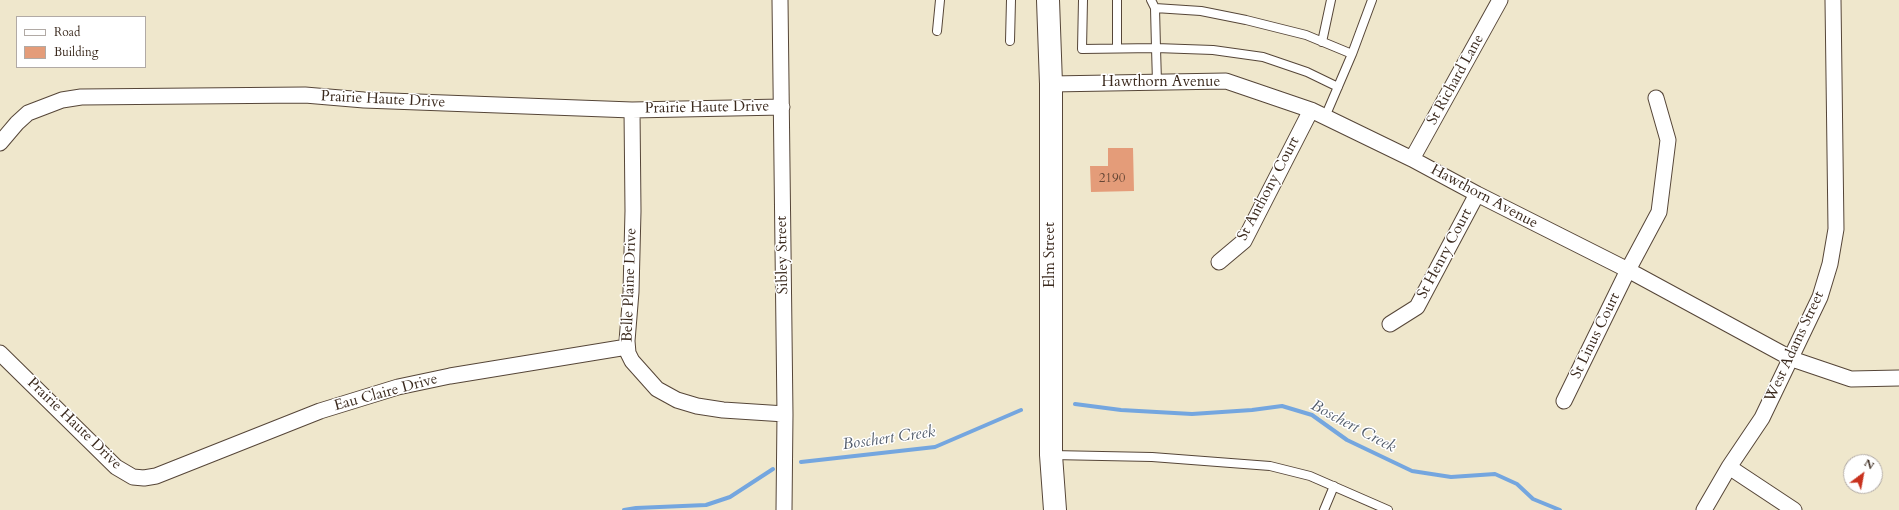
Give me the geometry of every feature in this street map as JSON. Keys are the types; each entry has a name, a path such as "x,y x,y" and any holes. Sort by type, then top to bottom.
{"main road":[{"name":"Elm Street","path":"1048,0 1051,84 1051,455 1054,510"}],"street":[{"name":"Sibley Street","path":"780,0 785,414 784,510"},
{"name":"St Richard Lane","path":"1412,159 1500,0"},
{"name":"West Adams Street","path":"1704,510 1729,467 1762,418 1792,360 1820,297 1830,264 1836,229 1833,0"},
{"name":"Hawthorn Avenue","path":"1051,84 1226,81 1318,113 1412,159 1477,194 1628,270 1792,360 1851,379 1899,378"},
{"name":"Prairie Haute Drive","path":"0,143 17,123 28,113 62,100 81,97 305,95 364,100 632,110 782,106"},
{"name":"St Linus Court","path":"1564,401 1628,270 1659,212 1668,140 1656,98"},
{"name":"Belle Plaine Drive","path":"632,110 633,211 627,347 632,361 646,379 657,389 677,400 697,406 723,410 785,414"},
{"name":"St Anthony Court","path":"1219,262 1244,241 1318,113"},
{"name":"St Henry Court","path":"1390,324 1417,307 1477,194"},
{"name":"Eau Claire Drive","path":"156,476 320,411 368,396 450,376 627,347"},
{"name":"Prairie Haute Drive","path":"0,353 116,467 133,477 156,476"},
{"path":"1729,467 1794,510"}],"lane":[{"path":"937,31 940,0"},
{"path":"1010,41 1011,0"},
{"path":"1082,0 1082,49 1156,48 1212,50 1263,57 1307,72 1338,87"},
{"path":"1117,0 1117,48"},
{"path":"1151,0 1155,8 1157,82"},
{"path":"1322,42 1331,0"},
{"path":"1318,113 1338,87 1372,0"},
{"path":"1155,8 1201,12 1246,20 1306,35 1352,54"},
{"path":"1051,455 1152,457 1270,466 1310,476 1388,510"},
{"path":"1324,510 1334,486"}],"building":[{"path":"1108,148 1133,148 1134,191 1091,192 1090,166 1108,166"}],"waterway":[{"name":"Boschert Creek","path":"1075,404 1121,410 1192,414 1252,410 1282,406 1312,415 1347,440 1412,471 1451,477 1495,474 1517,484 1533,499 1560,510"},
{"name":"Boschert Creek","path":"801,462 935,447 1021,410"},
{"name":"Boschert Creek","path":"624,510 636,508 706,505 730,497 773,469"}]}
